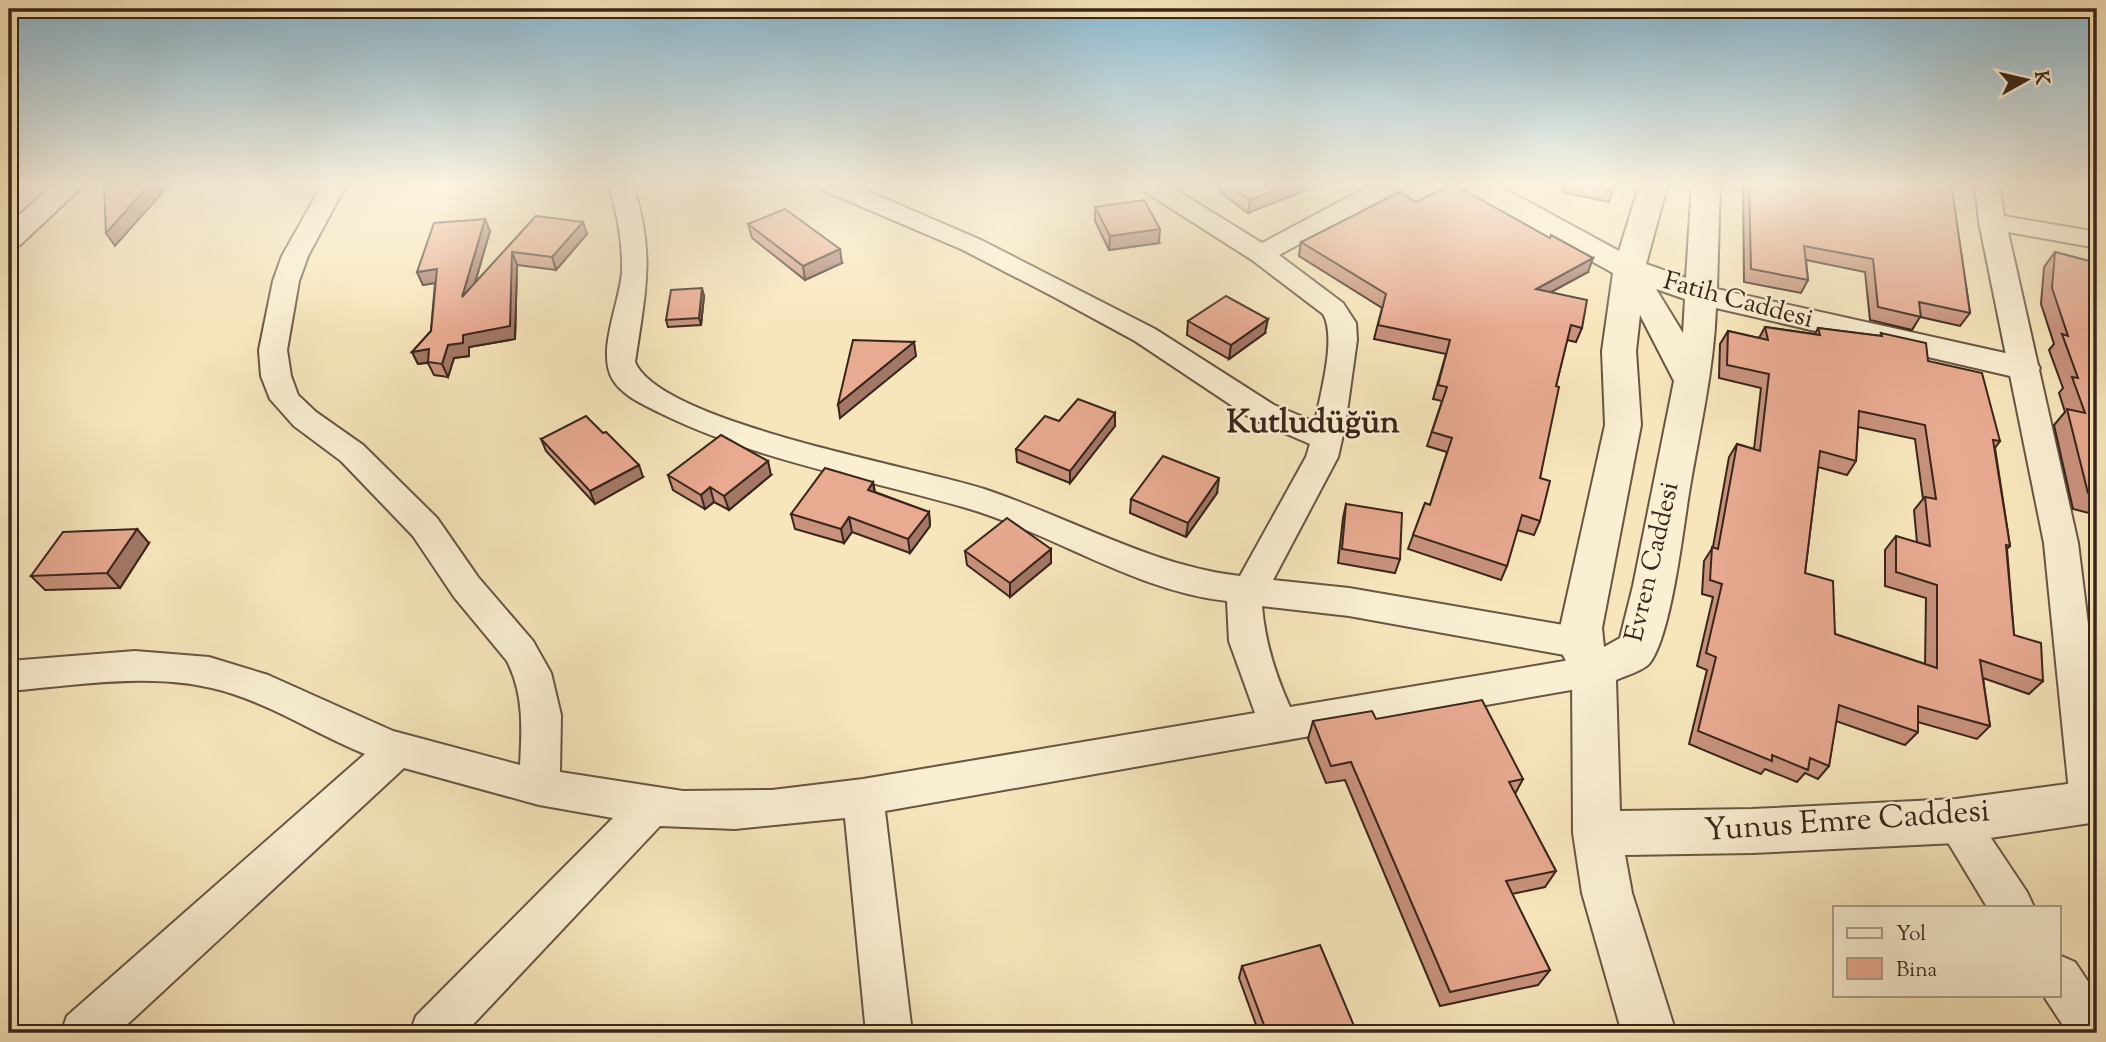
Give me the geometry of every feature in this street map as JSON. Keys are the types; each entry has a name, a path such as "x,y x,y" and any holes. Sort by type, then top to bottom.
{"street":[{"path":"308,232 295,256 286,281 275,340 276,376 285,399 352,453 425,527 467,587 520,651 532,673 542,715 539,787"},
{"path":"632,232 635,271 620,362 626,377 641,391 705,422 791,452 974,498 1162,572 1210,586 1349,602 1588,657"},
{"path":"941,232 1064,291 1145,335 1262,412 1327,439"},
{"path":"1226,232 1261,254 1333,309 1342,323 1343,340 1322,457 1304,494 1248,590 1244,602 1247,641 1263,689 1280,726"},
{"path":"1261,254 1303,232"},
{"name":"Fatih Caddesi","path":"1561,232 1629,269 1702,294 1756,309 2023,368"},
{"name":"Evren Caddesi","path":"1640,232 1629,269 1619,351 1623,425 1581,628 1588,657 1633,653 1640,641 1653,586 1699,336 1704,232"},
{"path":"1994,232 2061,543 2093,802"},
{"path":"2048,232 2097,240"},
{"path":"1629,269 1671,341 1691,382"},
{"path":"9,676 137,666 208,671 276,694 398,749 446,764 539,787 651,807 715,811 791,808 1280,726 1588,657"},
{"path":"1588,657 1597,833 1607,893 1649,1033"},
{"path":"84,1033 398,749"},
{"path":"863,797 888,1033"},
{"name":"Yunus Emre Caddesi","path":"1597,833 1752,831 1956,821 2093,802"},
{"path":"433,1033 651,807"},
{"path":"1956,821 2011,906"},
{"path":"2060,980 2095,1033"}],"building":[{"path":"431,232 481,232 462,297 522,232 574,232 552,257 512,252 510,326 463,335 463,343 448,345 442,364 428,362 429,349 412,352 431,331 437,269 417,272"},
{"path":"758,232 816,232 840,249 803,266"},
{"path":"1108,232 1141,232 1110,236"},
{"path":"1322,232 1539,232 1550,238 1551,235 1593,258 1536,289 1587,300 1582,328 1571,325 1556,386 1559,387 1540,478 1550,481 1540,521 1522,515 1507,566 1413,535 1425,503 1430,505 1452,438 1432,432 1447,387 1438,385 1450,340 1378,325 1386,294 1301,242"},
{"path":"1750,232 1958,232 1970,313 1919,302 1921,317 1878,307 1873,259 1804,246 1808,280 1751,269"},
{"path":"2055,252 2097,263 2097,496 2088,493 2067,409 2085,413 2072,377 2078,378 2062,334 2068,336 2052,288"},
{"path":"702,288 699,318 666,320 671,290"},
{"path":"1226,296 1268,319 1231,345 1188,321"},
{"path":"1765,327 1820,335 1818,328 1882,336 1881,333 1926,343 1928,361 1982,373 2000,441 1993,440 2010,546 2006,545 2014,635 2041,643 2043,681 1980,660 1990,726 1918,706 1918,732 1839,705 1829,766 1810,758 1808,770 1772,755 1772,761 1698,731 1716,657 1706,653 1722,584 1710,580 1712,547 1718,549 1737,444 1760,451 1769,374 1727,365 1728,331 1768,340","holes":["1859,411 1925,425 1936,499 1925,497 1930,546 1896,536 1896,572 1937,585 1937,668 1835,634 1833,581 1805,573 1820,451 1856,461"]},
{"path":"853,340 914,342 838,404"},
{"path":"1078,399 1115,413 1070,471 1016,449 1045,416 1059,421"},
{"path":"586,416 639,465 590,491 541,439"},
{"path":"721,435 768,461 724,496 710,487 701,495 668,475"},
{"path":"1163,456 1219,478 1188,523 1131,499"},
{"path":"825,468 873,482 868,490 929,512 908,539 849,517 841,529 791,514"},
{"path":"1346,504 1402,513 1400,559 1342,549"},
{"path":"1007,518 1051,549 1010,583 965,551"},
{"path":"137,529 107,573 31,576 63,532"},
{"path":"1482,700 1523,779 1509,782 1556,871 1506,881 1550,970 1450,992 1351,762 1331,766 1313,721 1372,711 1376,719"},
{"path":"1320,945 1357,1033 1267,1033 1242,966"}],"district":[{"name":"Kutludüğün","path":"1313,424"}]}
